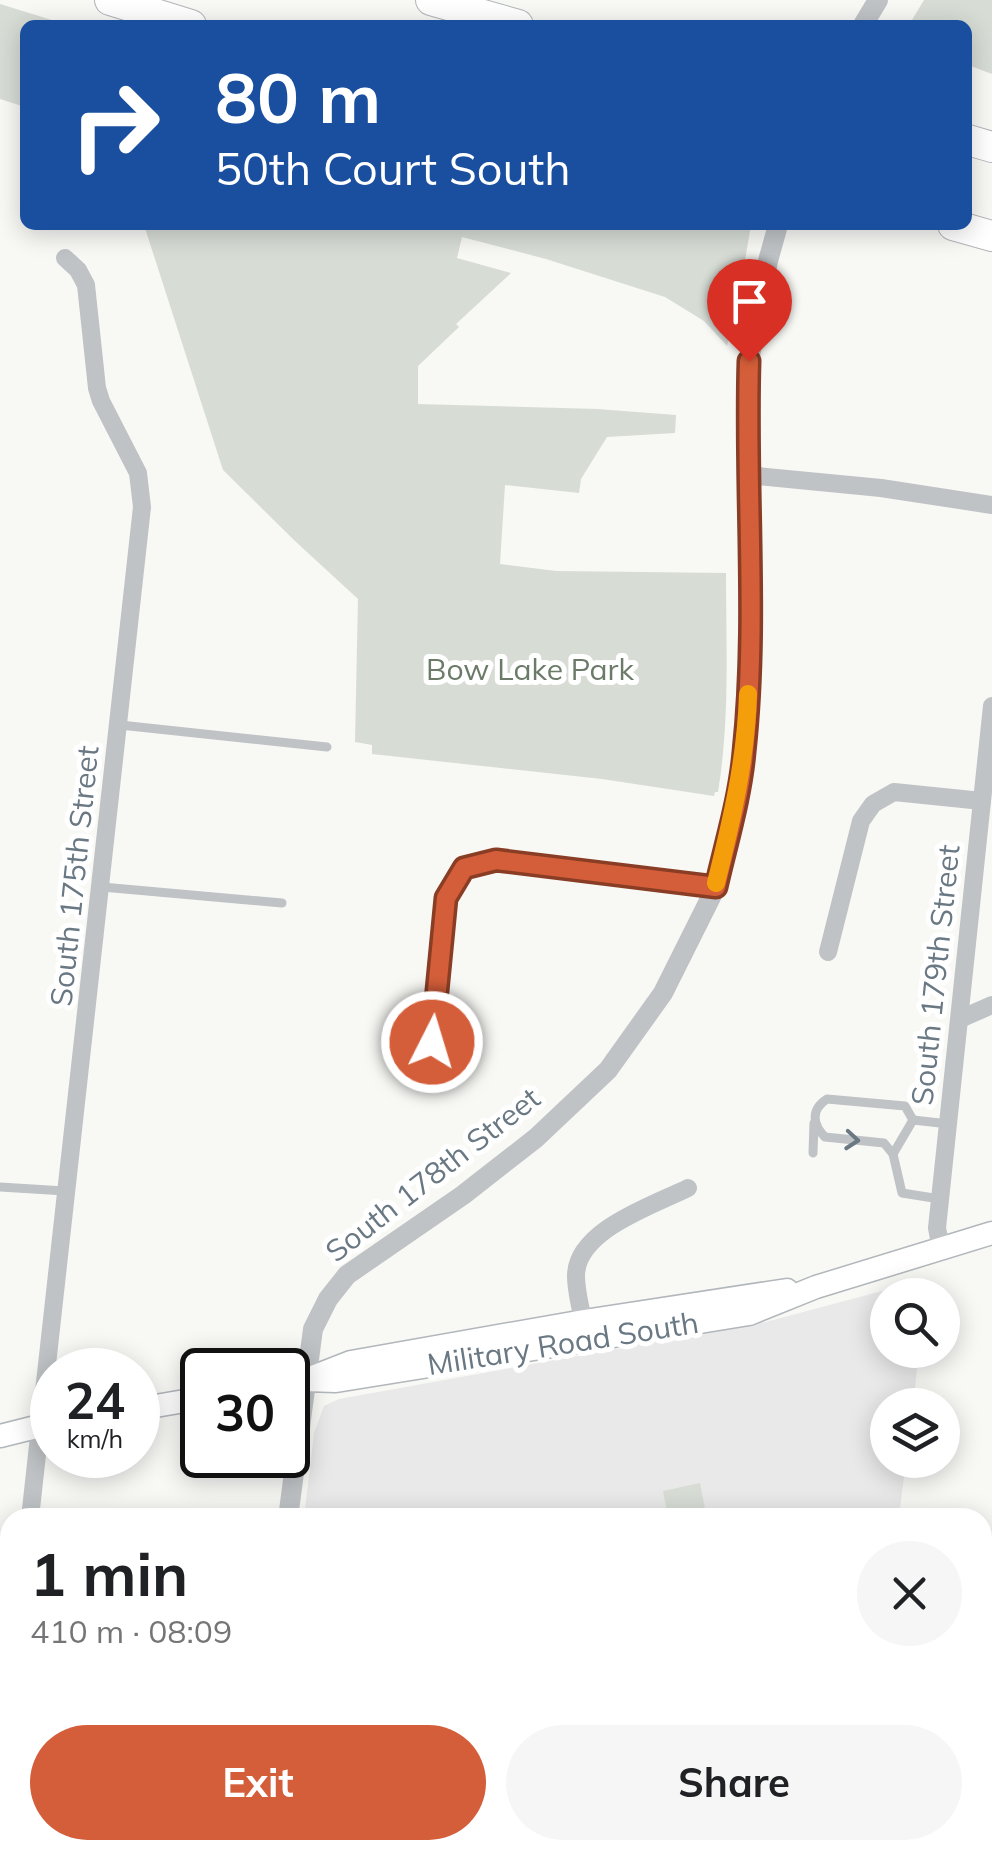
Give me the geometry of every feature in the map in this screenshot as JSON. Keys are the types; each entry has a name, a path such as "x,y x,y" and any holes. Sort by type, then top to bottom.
{"highway":[{"path":"110,0 174,20"},
{"path":"430,0 500,20"}],"main road":[{"name":"Military Road South","path":"310,1381 336,1381 585,1331 749,1314 816,1287 992,1234"},
{"path":"0,1436 30,1428"}],"street":[{"name":"South 178th Street","path":"307,1348 328,1299 346,1275 536,1138 608,1070 663,993 716,887 744,754 751,583 747,475 749,361 777,230"},
{"name":"South 175th Street","path":"54,1348 142,507 141,486 129,452 98,388 86,285 65,258"},
{"path":"747,475 881,488 992,505"},
{"name":"South 179th Street","path":"941,1248 937,1228 992,706"},
{"path":"828,952 861,821 873,804 894,792 982,801"},
{"path":"432,1042 446,898 464,868 496,860 716,887"},
{"path":"960,1019 992,1005"},
{"path":"585,1331 576,1274 587,1246 612,1226 688,1188"},
{"name":"South 175th Street","path":"32,1508 37,1478"},
{"name":"South 178th Street","path":"289,1508 290,1478"}],"lane":[{"path":"120,724 327,747"},
{"path":"102,887 282,903"},
{"path":"813,1153 816,1112 827,1099 905,1106 913,1120"},
{"path":"814,1120 825,1138 884,1142 893,1154 902,1194 940,1199"},
{"path":"913,1120 949,1124"},
{"path":"893,1154 913,1120"},
{"path":"0,1187 68,1191"}],"shaded area":[{"path":"870,1294 870,1368 917,1368 915,1388 870,1388 870,1478 904,1478 900,1508 305,1508 314,1433 324,1406 339,1399 766,1322"}],"green space":[{"path":"924,0 992,0 992,74 972,66 972,20 912,20"},
{"path":"0,4 52,20 20,20 20,105 0,99"},
{"name":"Bow Lake Park","path":"146,230 750,230 727,346 704,321 665,297 462,237 457,258 511,273 418,366 418,404 676,415 675,433 607,437 581,479 579,493 505,485 500,564 556,571 726,573 726,710 718,792 714,796 602,779 372,754 372,745 355,742 358,599 223,470"},
{"path":"700,1483 705,1508 666,1508 663,1491"}],"slow traffic":[{"path":"716,883 739,789 748,694"}],"route":[{"path":"432,1042 446,898 464,868 496,860 716,887 739,789 747,714 751,583 746,429 749,361"}]}
